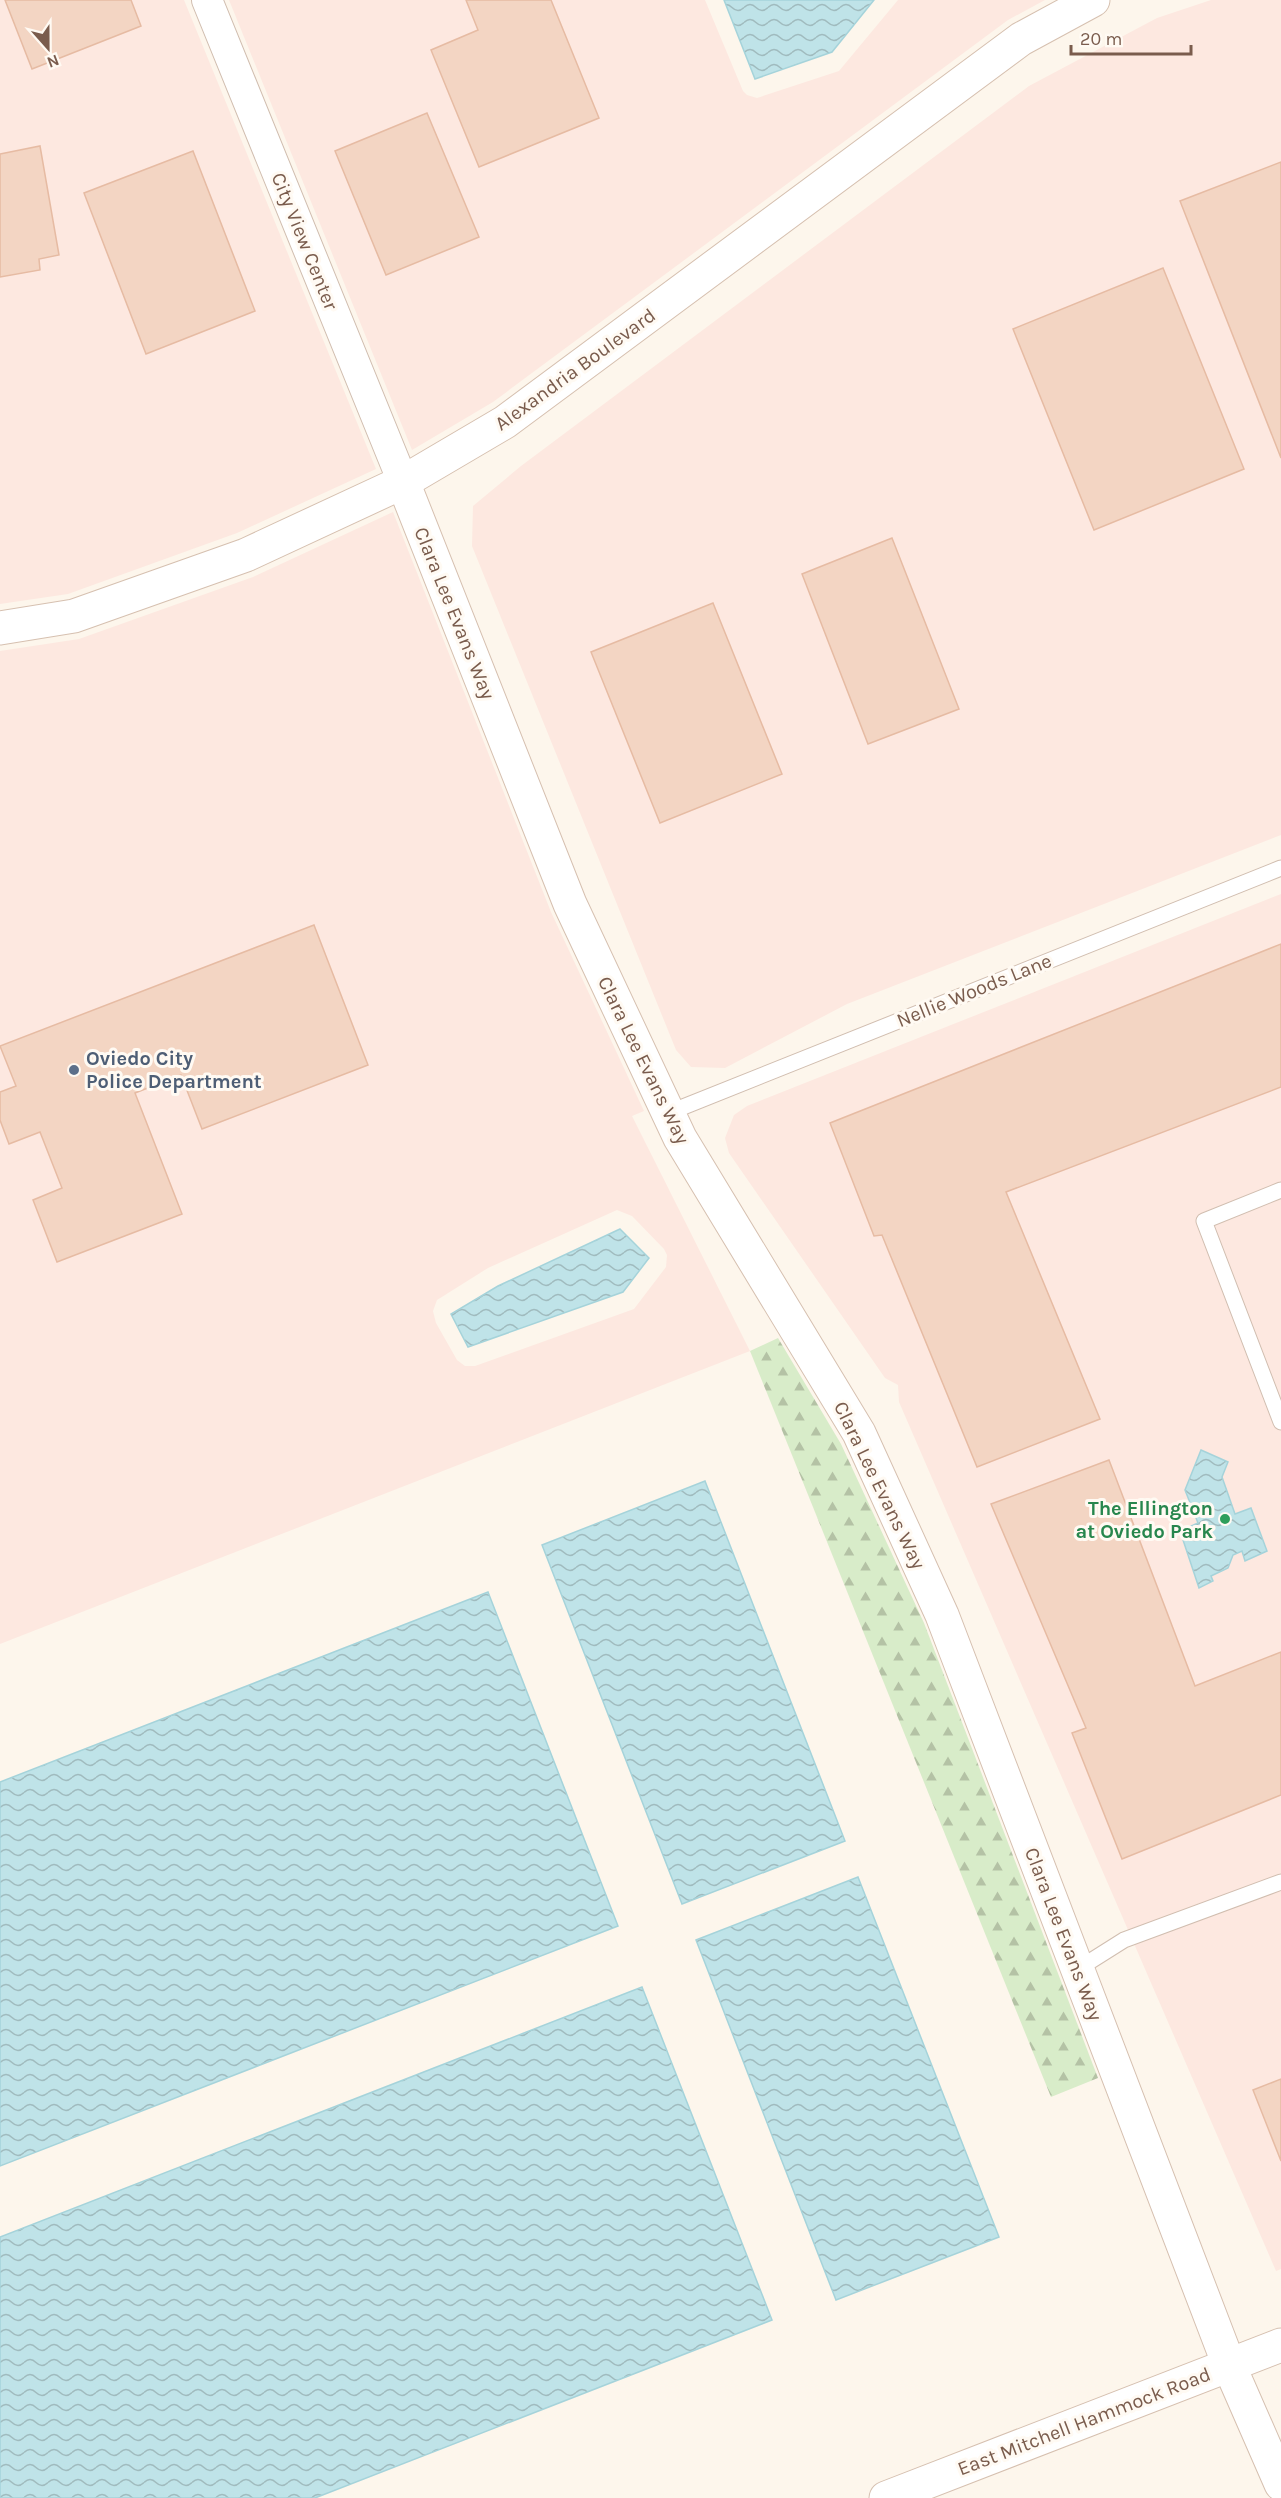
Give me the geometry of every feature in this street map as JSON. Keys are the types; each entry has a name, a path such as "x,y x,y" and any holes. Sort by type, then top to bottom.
{"street":[{"name":"City View Center","path":"207,0 403,482"},
{"name":"Alexandria Boulevard","path":"0,628 74,616 246,555 403,482 505,422 1021,39 1093,0"},
{"name":"Clara Lee Evans Way","path":"403,482 570,904 668,1113 680,1138 859,1433 942,1615 1229,2365 1281,2484"},
{"name":"East Mitchell Hammock Road","path":"886,2498 1281,2345"}],"lane":[{"name":"Nellie Woods Lane","path":"668,1113 1281,868"},
{"path":"1281,1190 1204,1221 1281,1422"},
{"path":"1078,1969 1125,1940 1281,1882"}],"shaded area":[{"path":"0,0 184,0 376,469 237,533 68,594 0,604"},
{"path":"229,0 705,0 743,91 757,98 839,71 898,0 1045,0 1008,20 493,402 412,450"},
{"path":"1211,0 1281,0 1281,835 847,1004 725,1068 691,1067 676,1050 472,546 473,506 521,466 1029,86 1157,18"},
{"path":"393,512 551,912 644,1111 632,1116 750,1351 0,1644 0,651 79,639 253,577","holes":["617,1210 632,1216 667,1255 666,1267 634,1309 475,1366 465,1366 457,1360 436,1323 433,1311 437,1300 488,1268"]},
{"path":"1281,894 1281,2269 1276,2271 899,1402 898,1385 885,1378 729,1153 725,1138 734,1115 747,1106"}],"green space":[{"path":"778,1338 841,1444 924,1623 1098,2078 1051,2097 750,1351"}],"water":[{"path":"724,0 874,0 832,52 755,79"},
{"path":"620,1229 649,1258 623,1292 468,1347 451,1314 498,1286"},
{"name":"The Ellington at Oviedo Park","path":"1201,1450 1228,1462 1222,1477 1235,1514 1251,1508 1267,1551 1245,1561 1242,1551 1233,1555 1228,1568 1211,1576 1213,1581 1199,1588 1180,1531 1198,1523 1185,1490"},
{"path":"705,1481 845,1841 682,1904 542,1545"},
{"path":"488,1592 618,1926 0,2166 0,1782"},
{"path":"858,1877 999,2237 836,2300 696,1940"},
{"path":"642,1987 772,2320 315,2498 0,2498 0,2237"}],"building":[{"path":"5,0 131,0 141,26 32,69"},
{"path":"466,0 551,0 599,118 479,167 431,50 478,30"},
{"path":"427,113 479,237 386,275 335,151"},
{"path":"40,146 59,255 39,259 40,270 0,277 0,154"},
{"path":"193,151 255,311 146,354 84,193"},
{"path":"1281,162 1281,458 1180,201"},
{"path":"1163,268 1244,469 1094,530 1013,329"},
{"path":"892,538 959,709 868,744 802,574"},
{"path":"713,603 782,774 660,823 591,652"},
{"path":"314,925 368,1065 202,1129 181,1075 135,1093 182,1214 57,1262 33,1200 62,1188 40,1132 9,1144 0,1120 0,1092 16,1086 0,1046"},
{"path":"1281,944 1281,1087 1006,1192 1100,1419 977,1467 882,1235 874,1236 830,1123"},
{"name":"The Ellington at Oviedo Park","path":"1109,1460 1195,1686 1281,1652 1281,1795 1122,1859 1072,1733 1086,1728 991,1504"},
{"path":"1281,2079 1281,2161 1253,2090"}],"place":[{"name":"Oviedo City Police Department","path":"74,1070"},
{"name":"The Ellington at Oviedo Park","path":"1225,1519"}]}
